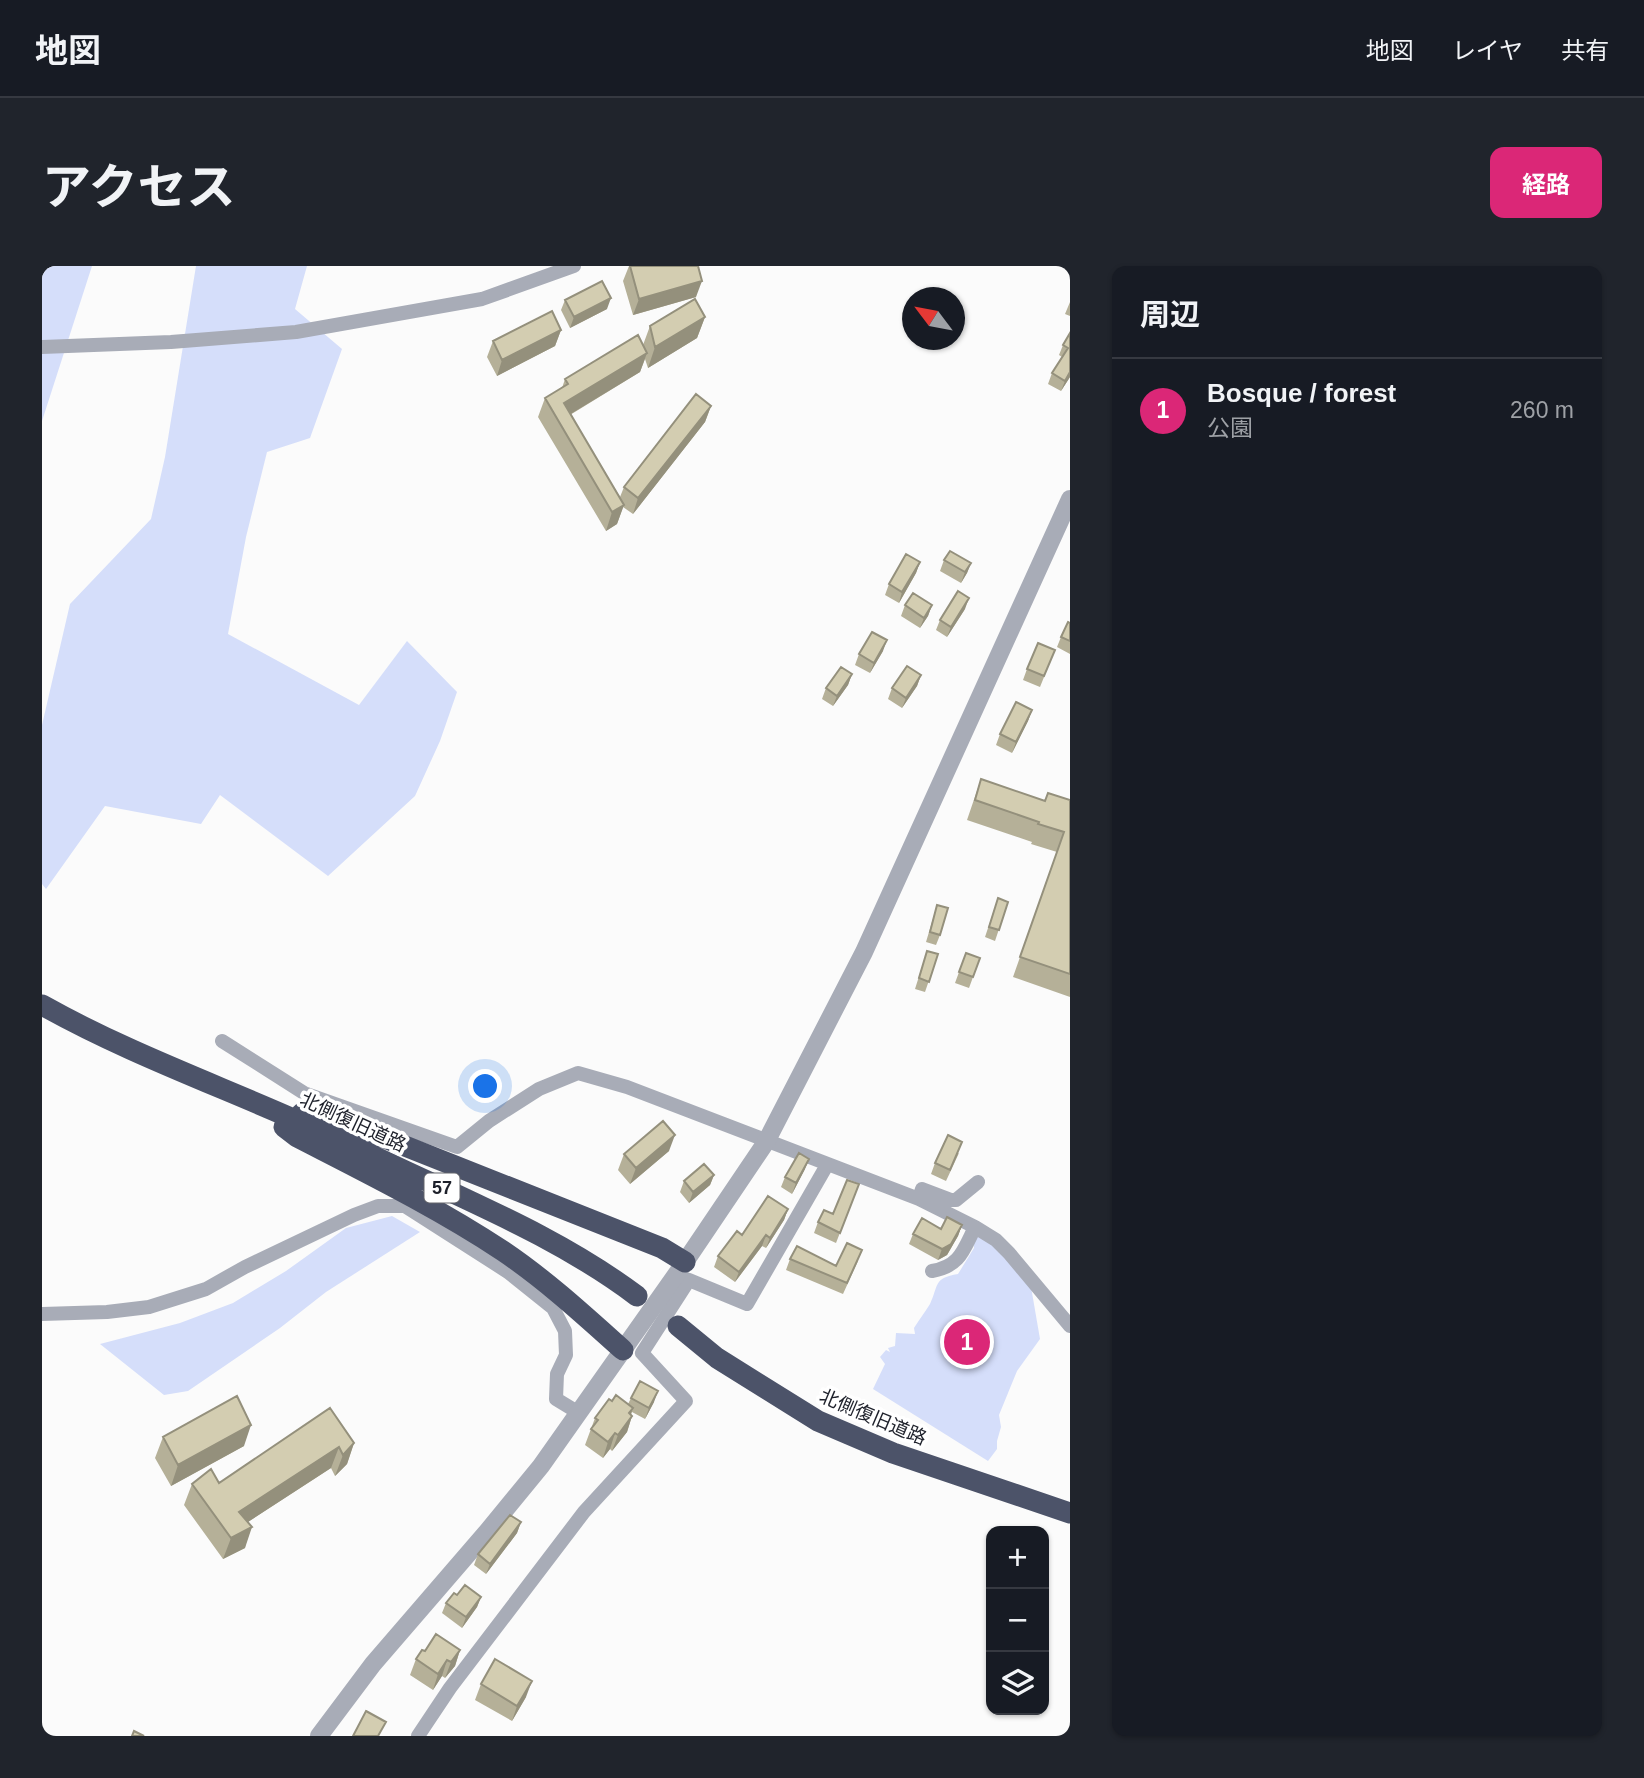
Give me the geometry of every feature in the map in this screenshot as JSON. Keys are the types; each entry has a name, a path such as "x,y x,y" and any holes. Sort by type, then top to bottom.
{"highway":[{"name":"北側復旧道路","path":"42,1005 166,1066 309,1127 550,1240 609,1275 637,1296"},
{"path":"239,1097 352,1125 662,1248 685,1262"},
{"path":"239,1097 297,1137 417,1199 504,1252 575,1307 623,1350"},
{"name":"北側復旧道路","path":"678,1326 717,1358 818,1421 893,1453 1070,1513"}],"street":[{"path":"42,347 171,342 296,332 482,299 575,266"},
{"path":"319,1736 373,1664 541,1466 766,1142 864,952 1070,499"},
{"path":"222,1041 304,1093 457,1147 489,1121 539,1089 578,1073 627,1087 919,1199 975,1227 996,1240 1009,1253 1070,1326"},
{"path":"418,1736 450,1688 584,1511 686,1401 642,1353 690,1280 747,1304 827,1165"},
{"path":"919,1199 922,1189 956,1200 978,1182"},
{"path":"42,1314 107,1312 159,1304 206,1289 245,1266 354,1215 378,1206 405,1206 508,1272 553,1308 565,1331 566,1355 557,1374 556,1399 579,1413"},
{"path":"932,1271 952,1265 960,1257 975,1227"}],"shaded area":[{"path":"42,266 92,266 42,421"},
{"path":"196,266 307,266 295,309 342,349 310,438 267,452 246,537 228,634 359,705 407,641 457,692 440,741 415,796 328,876 220,795 201,824 105,806 46,889 42,884 42,725 70,604 151,519 165,457"},
{"path":"392,1216 420,1232 326,1292 280,1328 188,1391 164,1395 100,1344 180,1323 233,1303 286,1271 346,1228"},
{"path":"971,1221 1030,1281 1040,1339 1017,1371 999,1415 1001,1427 997,1449 988,1461 873,1389 885,1364 880,1357 886,1350 890,1352 888,1348 895,1346 896,1333 915,1334 914,1328 930,1304 938,1283 958,1274 974,1248"}],"building":[{"path":"630,266 698,266 702,281 639,299"},
{"path":"602,281 611,298 574,317 565,300"},
{"path":"695,299 705,317 655,347 650,326"},
{"path":"552,311 561,330 502,360 493,341"},
{"path":"1070,333 1070,372 1065,381 1052,373 1068,348 1063,345"},
{"path":"638,335 647,353 564,403 624,505 612,512 545,398 568,384 565,379"},
{"path":"696,394 711,406 638,498 624,487"},
{"path":"950,551 971,563 965,572 944,560"},
{"path":"906,554 920,562 902,592 889,584"},
{"path":"958,591 969,598 951,627 940,620"},
{"path":"913,593 932,605 924,618 905,605"},
{"path":"1068,622 1070,623 1070,641 1061,637"},
{"path":"872,632 887,640 874,663 859,654"},
{"path":"1038,643 1055,650 1044,676 1027,669"},
{"path":"907,666 921,675 906,698 892,688"},
{"path":"841,667 852,674 837,696 826,688"},
{"path":"1016,702 1032,710 1016,742 1000,734"},
{"path":"981,779 1045,801 1048,793 1070,800 1070,974 1020,957 1064,832 975,800"},
{"path":"998,898 1008,902 999,930 989,927"},
{"path":"937,905 948,908 940,935 930,932"},
{"path":"927,951 938,954 929,982 919,978"},
{"path":"966,953 980,958 973,977 959,972"},
{"path":"663,1121 675,1135 636,1168 624,1154"},
{"path":"948,1135 962,1142 950,1170 935,1163"},
{"path":"799,1153 809,1159 796,1183 785,1177"},
{"path":"704,1164 714,1175 693,1192 684,1181"},
{"path":"847,1180 859,1184 840,1233 818,1222 824,1210 833,1214"},
{"path":"768,1196 788,1209 770,1238 766,1235 739,1272 718,1256 737,1231 742,1235"},
{"path":"947,1217 962,1225 951,1244 942,1249 913,1234 922,1218 941,1229"},
{"path":"847,1243 862,1250 847,1283 790,1259 797,1246 836,1266"},
{"path":"640,1381 658,1391 649,1408 631,1398"},
{"path":"616,1395 633,1408 629,1413 632,1416 618,1435 615,1433 608,1442 591,1429 598,1420 595,1418 609,1399 612,1401"},
{"path":"237,1396 251,1425 178,1465 163,1437"},
{"path":"330,1408 354,1443 343,1455 339,1447 239,1512 252,1527 231,1538 192,1484 211,1469 219,1483"},
{"path":"510,1515 521,1522 490,1564 478,1554"},
{"path":"465,1585 481,1597 466,1617 446,1603"},
{"path":"436,1634 460,1650 451,1662 447,1660 438,1674 416,1659"},
{"path":"495,1659 532,1681 517,1706 481,1684"},
{"path":"366,1711 386,1722 378,1736 353,1736"}],"place":[{"name":"Bosque / forest","path":"967,1342"}]}
